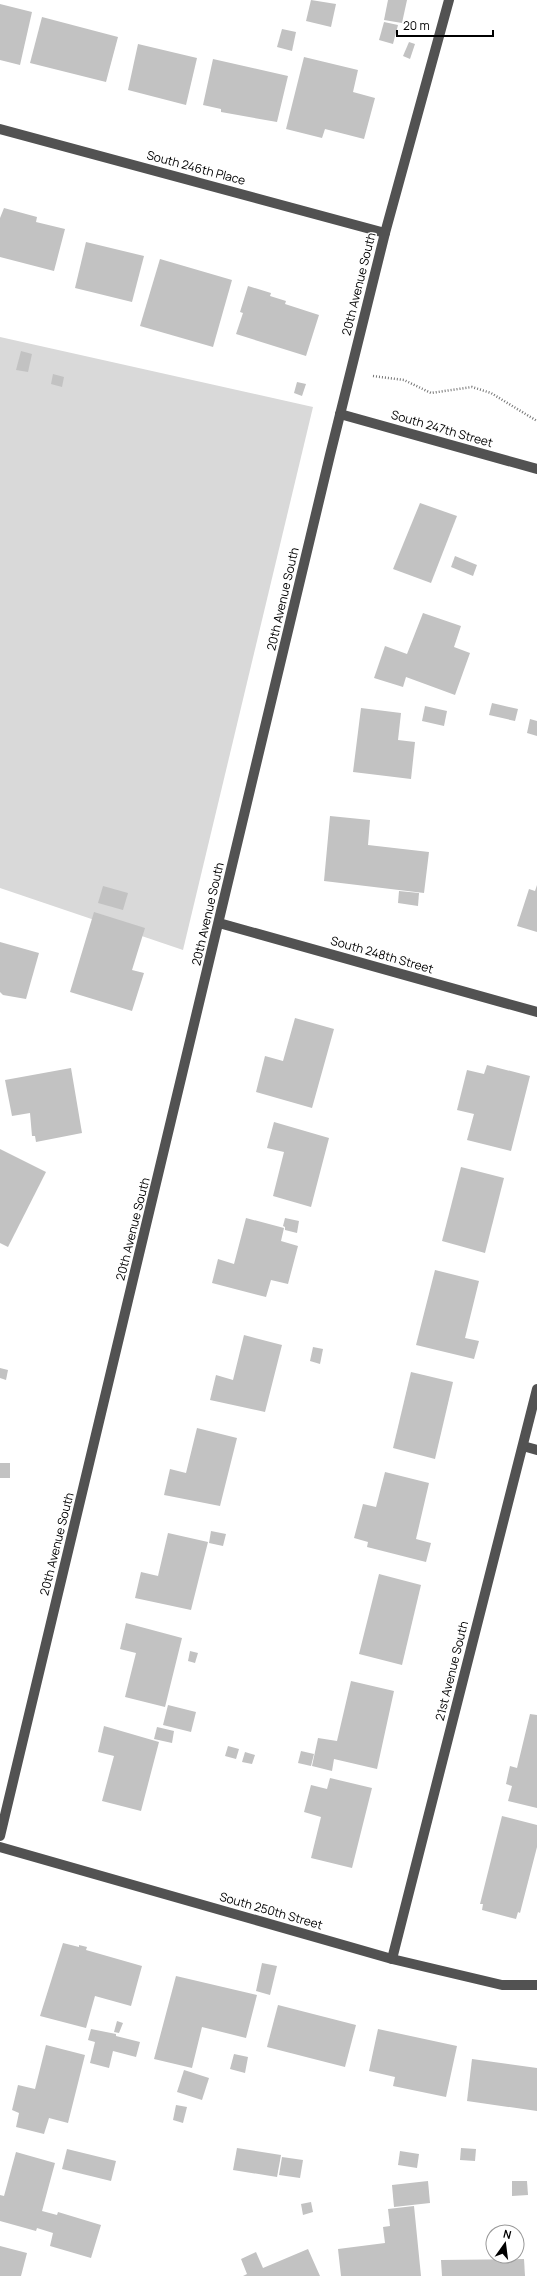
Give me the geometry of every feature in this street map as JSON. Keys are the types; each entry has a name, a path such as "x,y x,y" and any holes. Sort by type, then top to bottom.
{"street":[{"name":"20th Avenue South","path":"0,1836 340,414 385,233 449,0"},
{"name":"South 246th Place","path":"0,129 385,233"},
{"name":"South 247th Street","path":"340,414 537,469"},
{"name":"South 248th Street","path":"219,923 537,1012"},
{"name":"21st Avenue South","path":"392,1959 537,1389"},
{"path":"522,1446 537,1450"},
{"name":"South 250th Street","path":"0,1847 392,1959 502,1985 537,1985"}],"path":[{"path":"351,372 404,380 431,393 472,387 491,393 537,421"}],"shaded area":[{"path":"0,337 313,407 183,950 0,888"}],"building":[{"path":"311,0 336,4 331,27 306,21"},
{"path":"388,0 407,0 402,23 384,20"},
{"path":"0,4 32,12 20,65 0,60"},
{"path":"42,17 118,37 106,82 30,63"},
{"path":"384,22 398,25 393,44 379,40"},
{"path":"282,29 296,32 292,51 277,47"},
{"path":"409,42 415,44 410,59 403,56"},
{"path":"138,44 197,58 186,105 128,90"},
{"path":"304,57 358,70 353,92 375,98 364,139 325,129 322,138 286,129"},
{"path":"213,59 288,76 277,122 221,112 221,109 203,105"},
{"path":"4,208 37,217 36,222 65,229 54,271 0,257 0,218"},
{"path":"86,242 144,256 132,302 75,288"},
{"path":"160,259 232,280 213,347 140,326"},
{"path":"248,286 271,293 270,296 286,301 285,304 319,315 306,356 236,334 243,313 240,312"},
{"path":"21,351 32,354 28,372 16,370"},
{"path":"53,374 64,377 62,387 51,384"},
{"path":"297,382 306,384 302,396 294,393"},
{"path":"420,503 457,516 431,583 393,569"},
{"path":"455,556 477,565 473,576 451,567"},
{"path":"423,613 461,626 454,647 470,653 455,695 406,677 403,687 374,678 385,646 407,654"},
{"path":"492,703 518,709 515,721 489,715"},
{"path":"425,706 447,711 444,726 422,721"},
{"path":"361,708 401,713 398,740 415,742 411,779 353,772"},
{"path":"530,719 537,721 537,736 527,733"},
{"path":"330,816 370,820 368,845 429,852 424,893 324,881"},
{"path":"537,885 537,932 517,926 529,889 535,891"},
{"path":"103,886 128,893 123,910 98,903"},
{"path":"399,891 419,893 418,906 398,903"},
{"path":"94,912 145,928 132,970 144,973 132,1011 70,992"},
{"path":"0,942 39,953 26,999 3,995 0,992"},
{"path":"295,1018 334,1029 312,1108 256,1092 265,1056 283,1061"},
{"path":"487,1065 530,1076 511,1151 467,1140 474,1114 457,1110 467,1070 484,1074"},
{"path":"71,1068 82,1133 36,1142 35,1136 32,1136 30,1113 12,1116 5,1080"},
{"path":"274,1122 329,1138 311,1207 273,1196 284,1152 267,1148"},
{"path":"0,1149 46,1172 8,1247 0,1243"},
{"path":"461,1167 504,1178 485,1253 442,1241"},
{"path":"246,1218 284,1228 281,1241 298,1246 288,1284 271,1280 266,1297 212,1283 218,1259 234,1264"},
{"path":"285,1218 299,1221 297,1233 285,1230 285,1227 283,1226"},
{"path":"435,1270 479,1281 465,1338 479,1341 474,1359 416,1345"},
{"path":"244,1335 282,1345 265,1412 210,1400 216,1375 233,1380"},
{"path":"313,1347 323,1349 320,1364 310,1361"},
{"path":"0,1368 8,1370 6,1380 0,1378"},
{"path":"411,1372 453,1382 435,1459 393,1448"},
{"path":"197,1428 237,1438 220,1506 164,1495 170,1469 186,1473"},
{"path":"0,1463 10,1463 10,1478 0,1478"},
{"path":"385,1472 429,1483 416,1539 431,1543 426,1562 367,1547 368,1542 354,1538 363,1504 376,1507"},
{"path":"211,1531 226,1534 223,1546 209,1543"},
{"path":"168,1533 208,1542 191,1610 135,1598 141,1572 158,1576"},
{"path":"379,1574 421,1585 402,1665 359,1654"},
{"path":"126,1623 182,1638 165,1707 125,1697 136,1653 120,1649"},
{"path":"190,1651 198,1653 195,1663 188,1661"},
{"path":"351,1681 394,1691 377,1769 334,1759 332,1771 312,1766 318,1738 337,1741"},
{"path":"168,1705 196,1712 191,1732 163,1725"},
{"path":"530,1714 537,1715 537,1808 508,1801 512,1786 506,1784 510,1766 517,1768"},
{"path":"104,1726 159,1742 141,1811 102,1801 114,1756 98,1752"},
{"path":"157,1727 174,1731 172,1743 154,1739"},
{"path":"228,1746 239,1749 236,1759 225,1756"},
{"path":"301,1751 314,1754 311,1766 298,1763"},
{"path":"245,1752 255,1755 252,1764 242,1762"},
{"path":"330,1778 372,1788 352,1868 311,1858 321,1817 304,1812 311,1785 327,1789"},
{"path":"502,1816 537,1825 537,1847 520,1913 518,1912 516,1919 482,1910 483,1904 480,1904"},
{"path":"63,1943 79,1947 79,1945 87,1947 86,1950 142,1966 131,2006 95,1996 86,2028 40,2016"},
{"path":"262,1963 277,1966 270,1995 256,1991"},
{"path":"176,1976 257,1995 246,2038 202,2027 192,2068 154,2059"},
{"path":"278,2005 356,2025 345,2067 267,2047"},
{"path":"117,2021 123,2023 119,2033 114,2032"},
{"path":"91,2029 116,2034 116,2036 140,2042 136,2057 113,2051 109,2068 90,2063 95,2042 88,2040"},
{"path":"378,2029 457,2046 446,2097 393,2086 395,2077 369,2071"},
{"path":"46,2045 85,2055 68,2123 49,2118 44,2134 16,2127 19,2113 12,2110 18,2085 35,2089"},
{"path":"234,2054 248,2057 245,2073 230,2069"},
{"path":"472,2059 537,2068 537,2111 467,2101"},
{"path":"184,2070 209,2078 202,2100 177,2092"},
{"path":"176,2105 187,2107 183,2123 173,2120"},
{"path":"237,2148 281,2155 277,2177 233,2170"},
{"path":"461,2148 476,2149 475,2161 460,2160"},
{"path":"67,2149 116,2161 111,2181 62,2169"},
{"path":"400,2151 419,2154 417,2168 398,2165"},
{"path":"16,2152 55,2163 42,2211 57,2215 58,2212 101,2225 91,2258 50,2246 53,2233 37,2228 36,2231 0,2221 0,2195 4,2196"},
{"path":"282,2157 303,2160 300,2178 279,2175"},
{"path":"428,2181 430,2203 394,2207 392,2185"},
{"path":"512,2181 527,2181 528,2195 512,2196"},
{"path":"311,2202 313,2212 303,2215 301,2204"},
{"path":"414,2206 421,2276 341,2276 338,2249 385,2243 383,2227 390,2226 388,2209"},
{"path":"0,2246 27,2253 21,2276 0,2276"},
{"path":"308,2249 320,2276 243,2276 247,2274 241,2259 256,2252 263,2268"},
{"path":"485,2259 485,2264 524,2264 525,2276 442,2276 441,2260"}]}
